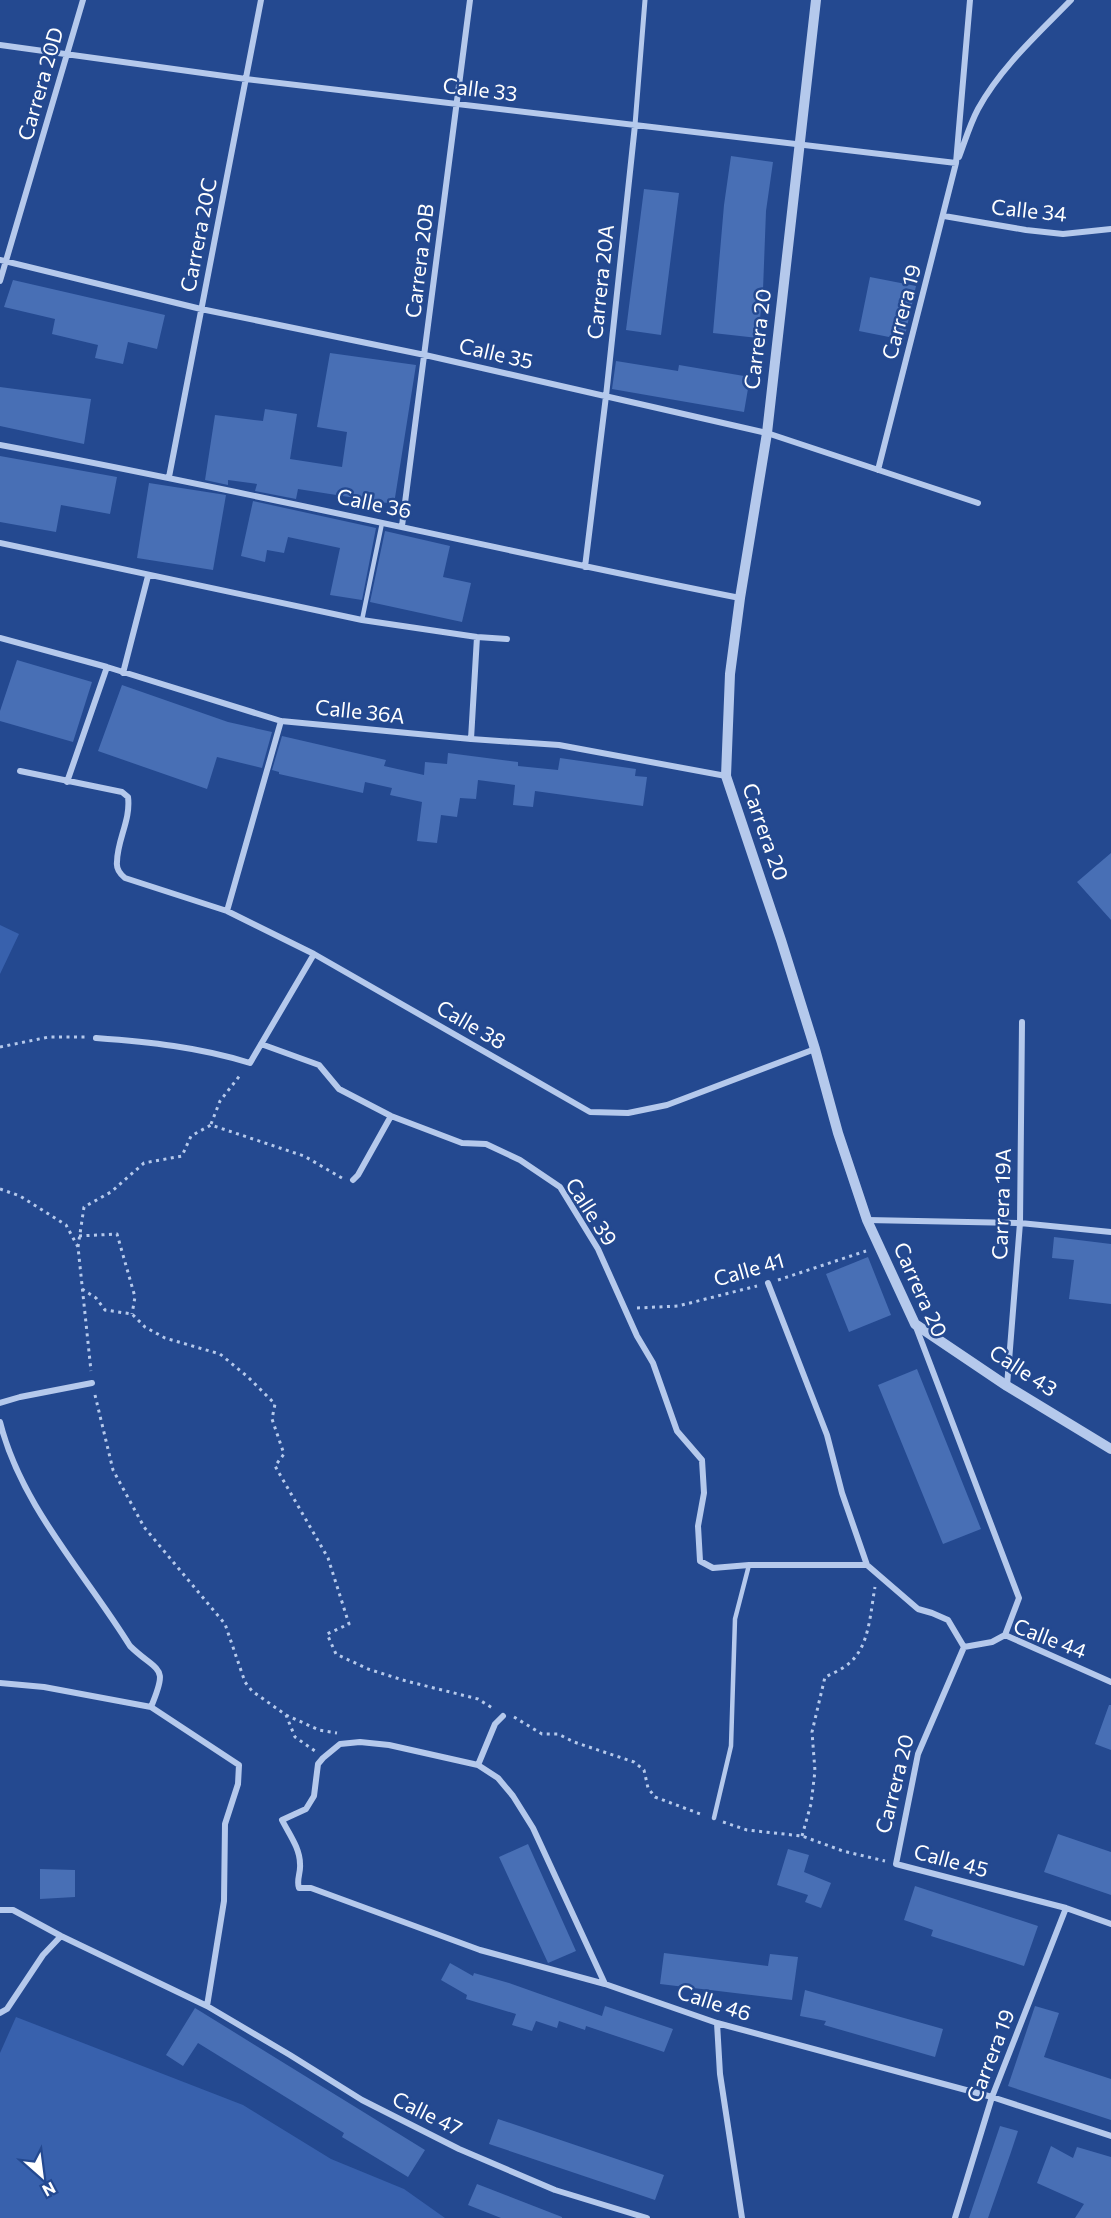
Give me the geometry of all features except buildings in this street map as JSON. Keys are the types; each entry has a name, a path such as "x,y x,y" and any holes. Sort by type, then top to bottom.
{"street":[{"name":"Carrera 20D","path":"0,281 3,261 83,0"},
{"name":"Carrera 20C","path":"170,477 261,0"},
{"name":"Carrera 20B","path":"402,526 470,0"},
{"name":"Carrera 20A","path":"585,567 635,125 645,0"},
{"name":"Carrera 20","path":"816,0 767,433 730,674 726,776 781,940 838,1132 867,1220 915,1324 1019,1598 1005,1635"},
{"name":"Carrera 19","path":"879,470 956,163 970,0"},
{"name":"Carrera 19","path":"956,163 977,111 986,96 1021,51 1071,0"},
{"name":"Calle 33","path":"0,45 246,79 956,163"},
{"name":"Calle 34","path":"944,216 1063,234 1111,229"},
{"name":"Calle 35","path":"3,261 201,309 425,355 767,433 978,503"},
{"name":"Calle 36","path":"0,445 170,477 585,567 740,598"},
{"path":"0,543 362,620 477,637 507,639"},
{"path":"123,673 148,576"},
{"path":"471,739 477,637"},
{"name":"Calle 36A","path":"0,638 107,667 281,721 559,745 726,776"},
{"path":"20,771 67,782 107,667"},
{"path":"227,911 281,721"},
{"name":"Calle 38","path":"67,782 122,792 128,797 129,808 116,863 119,873 126,878 227,911 314,954 590,1112 628,1113 667,1105 815,1049"},
{"path":"96,1038 152,1042 217,1053 250,1063 314,954"},
{"name":"Carrera 19A","path":"1007,1386 1020,1223 1022,1022"},
{"name":"Calle 39","path":"261,1044 319,1065 339,1089 391,1116 462,1143 486,1144 520,1160 560,1186 598,1249 637,1336 653,1363 678,1431 702,1460 704,1493 698,1526 700,1561 713,1568 749,1565 867,1565"},
{"path":"352,1180 358,1175 391,1116"},
{"path":"867,1220 1020,1223 1111,1232"},
{"path":"768,1283 827,1435 842,1493 867,1565 918,1610 932,1612 948,1620 964,1647"},
{"name":"Calle 43","path":"915,1324 1007,1386 1111,1449"},
{"path":"0,1402 92,1383"},
{"path":"0,1422 7,1449 63,1551 130,1646 144,1659 157,1666 161,1677 151,1707"},
{"name":"Calle 44","path":"964,1647 992,1642 1005,1635 1111,1682"},
{"name":"Carrera 20","path":"896,1864 918,1754 964,1647"},
{"path":"0,1683 44,1687 151,1707 239,1765 238,1784 225,1824 224,1900 207,2006"},
{"path":"478,1766 495,1724 503,1716"},
{"path":"323,1758 340,1744 360,1742 389,1745 478,1766 498,1778 533,1828 605,1984"},
{"name":"Calle 46","path":"323,1758 318,1764 314,1796 306,1809 282,1820 291,1834 299,1857 300,1874 297,1882 299,1888 312,1888 480,1950 605,1984 717,2023 992,2097 1111,2136"},
{"name":"Calle 45","path":"896,1864 1066,1908 1111,1924"},
{"name":"Carrera 19","path":"955,2218 992,2097 1066,1908"},
{"name":"Calle 47","path":"0,1910 14,1910 61,1936 207,2006 362,2100 459,2149 555,2190 648,2218"},
{"path":"0,2013 7,2009 43,1955 61,1936"},
{"path":"717,2023 720,2074 742,2218"}],"lane":[{"path":"362,620 382,523"},
{"path":"714,1818 730,1746 735,1620 749,1565"}],"path":[{"path":"0,1047 49,1037 96,1038"},
{"path":"250,1063 220,1101 211,1125 192,1136 182,1156 144,1163 111,1192 84,1207 78,1247 92,1383 113,1470 144,1527 225,1624 245,1682 252,1691 286,1715 319,1730 334,1731 360,1742"},
{"path":"211,1125 304,1156 344,1179 352,1180"},
{"path":"0,1189 20,1196 66,1225 78,1247"},
{"path":"79,1236 117,1234 135,1297 132,1314 105,1310 96,1298 82,1289"},
{"name":"Calle 41","path":"625,1309 678,1306 768,1283 879,1246"},
{"name":"Calle 45","path":"132,1314 145,1327 165,1338 220,1354 248,1377 275,1404 272,1419 284,1454 274,1466 328,1558 349,1624 327,1634 336,1654 368,1669 478,1699 503,1716 515,1717 542,1734 558,1734 574,1742 634,1762 644,1770 648,1788 655,1797 747,1830 802,1836 843,1851 896,1864"},
{"path":"802,1836 811,1804 814,1772 812,1732 825,1677 842,1669 857,1656 865,1636 877,1576"},
{"path":"286,1715 295,1737 323,1758"}],"shaded area":[{"path":"0,925 19,934 0,974"},
{"path":"16,2017 243,2105 331,2159 404,2189 445,2218 0,2218 0,2053"}]}
